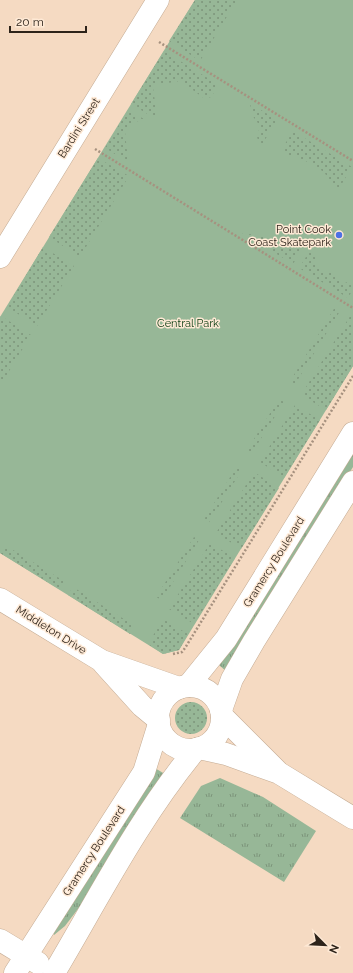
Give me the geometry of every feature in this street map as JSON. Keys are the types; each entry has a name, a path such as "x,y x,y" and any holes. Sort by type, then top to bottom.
{"street":[{"name":"Bardini Street","path":"0,257 158,0"},
{"name":"Gramercy Boulevard","path":"184,687 230,633 353,433"},
{"path":"221,713 232,679 353,482"},
{"name":"Middleton Drive","path":"0,599 102,662 184,687"},
{"name":"Middleton Drive","path":"102,662 142,706 159,722"},
{"path":"0,940 21,964 54,973 144,819 174,776 197,749 212,742 222,723 221,713 214,697 209,692 195,686 184,687 168,695 159,713 159,722 162,732 172,744 187,750 197,749 226,754 279,773 353,818"},
{"path":"221,713 279,773"},
{"name":"Gramercy Boulevard","path":"21,964 144,772 159,722"}],"path":[{"path":"140,30 353,161"},
{"path":"74,136 353,308"},
{"path":"173,654 182,652 353,376"}],"green space":[{"name":"Central Park","path":"195,0 353,0 353,366 179,650 163,654 0,553 0,317"},
{"path":"195,0 237,0 200,61 169,41"},
{"path":"164,51 219,85 211,97 205,99 179,80 177,82 156,84 153,87 157,118 154,118 131,104"},
{"path":"250,103 277,120 260,148 257,137 260,126 252,115"},
{"path":"128,110 144,119 130,124 125,131 128,162 105,148"},
{"path":"293,131 352,167 337,192 324,172 304,160 280,152"},
{"path":"98,158 129,176 80,257 49,237"},
{"path":"242,233 262,236 283,249 294,244 302,249 293,264"},
{"path":"43,247 74,266 37,326 7,307"},
{"path":"309,252 314,255 320,272 332,272 342,284 353,280 353,289 348,298 299,268"},
{"path":"335,307 340,311 294,386 289,383"},
{"path":"352,313 353,366 326,410 301,395"},
{"path":"1,316 31,335 0,386 0,317"},
{"path":"279,399 284,402 252,453 247,450"},
{"path":"295,405 320,420 284,478 260,462"},
{"path":"353,448 353,467 227,672 219,665"},
{"path":"237,466 242,470 208,524 203,521"},
{"path":"254,472 279,488 241,549 216,533"},
{"path":"194,537 199,540 162,600 156,597"},
{"path":"210,543 235,558 194,624 169,609"},
{"path":"5,545 64,581 59,589 0,553"},
{"path":"73,587 135,626 130,634 68,595"},
{"path":"163,619 188,634 179,650 163,654 148,644"},
{"path":"188,702 194,702 203,706 207,718 203,730 194,734 188,734 179,730 175,721 175,715 179,706"},
{"path":"153,767 165,774 84,901 65,926 54,935 53,933"},
{"path":"220,778 263,797 316,831 284,882 180,818 201,786"}],"place":[{"name":"Point Cook Coast Skatepark","path":"339,235"}]}
